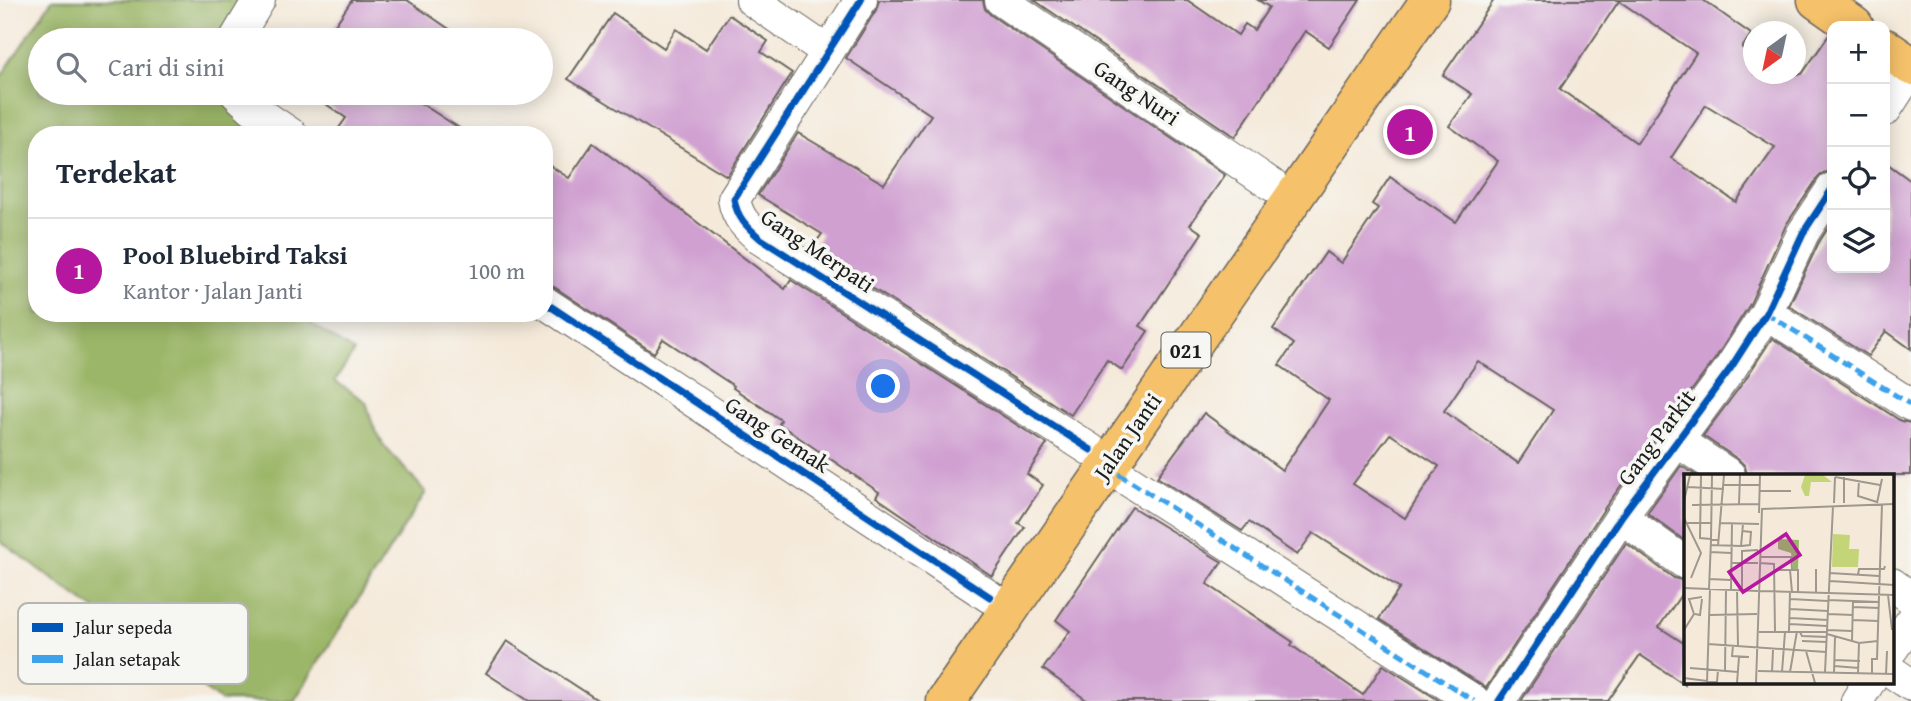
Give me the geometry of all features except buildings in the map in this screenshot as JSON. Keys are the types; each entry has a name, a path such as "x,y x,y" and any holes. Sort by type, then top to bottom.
{"main road":[{"name":"Jalan Janti","path":"946,701 1272,185 1402,0"},
{"name":"Jalan Janti","path":"920,701 990,597 1099,458 1430,0"},
{"path":"1817,0 1847,21"},
{"path":"1890,52 1911,68"}],"street":[{"path":"242,28 259,0"},
{"path":"752,0 828,52"},
{"name":"Gang Merpati","path":"861,0 734,199 736,211 745,226 761,239 1099,458"},
{"name":"Gang Nuri","path":"1001,0 1272,185"},
{"path":"1890,102 1911,68"},
{"path":"249,105 279,126"},
{"name":"Gang Parkit","path":"1499,701 1620,517 1730,369 1766,313 1803,233 1827,197"},
{"name":"Gang Gemak","path":"553,308 990,597"},
{"path":"1766,313 1911,405"},
{"path":"1677,441 1728,474"},
{"path":"1099,458 1474,701"},
{"path":"1620,517 1684,562"},
{"path":"1894,585 1911,598"},
{"path":"1894,646 1911,622"},
{"path":"1894,673 1911,685"}],"green space":[{"path":"52,0 241,0 223,28 33,28"},
{"path":"28,36 28,105 231,105 253,126 28,126 28,322 309,322 354,352 335,381 366,402 373,425 384,446 426,492 294,701 221,701 198,684 248,684 248,603 86,603 0,541 0,78"}],"marked path":[{"path":"1766,313 1911,405"},
{"path":"1106,466 1474,701"}],"cycle path":[{"path":"861,0 734,199 740,217 761,239 1091,450"},
{"path":"1499,701 1621,517 1730,369 1766,313 1803,233 1827,197"},
{"path":"553,308 990,597"}],"place":[{"name":"Pool Bluebird Taksi","path":"1410,132"}]}
